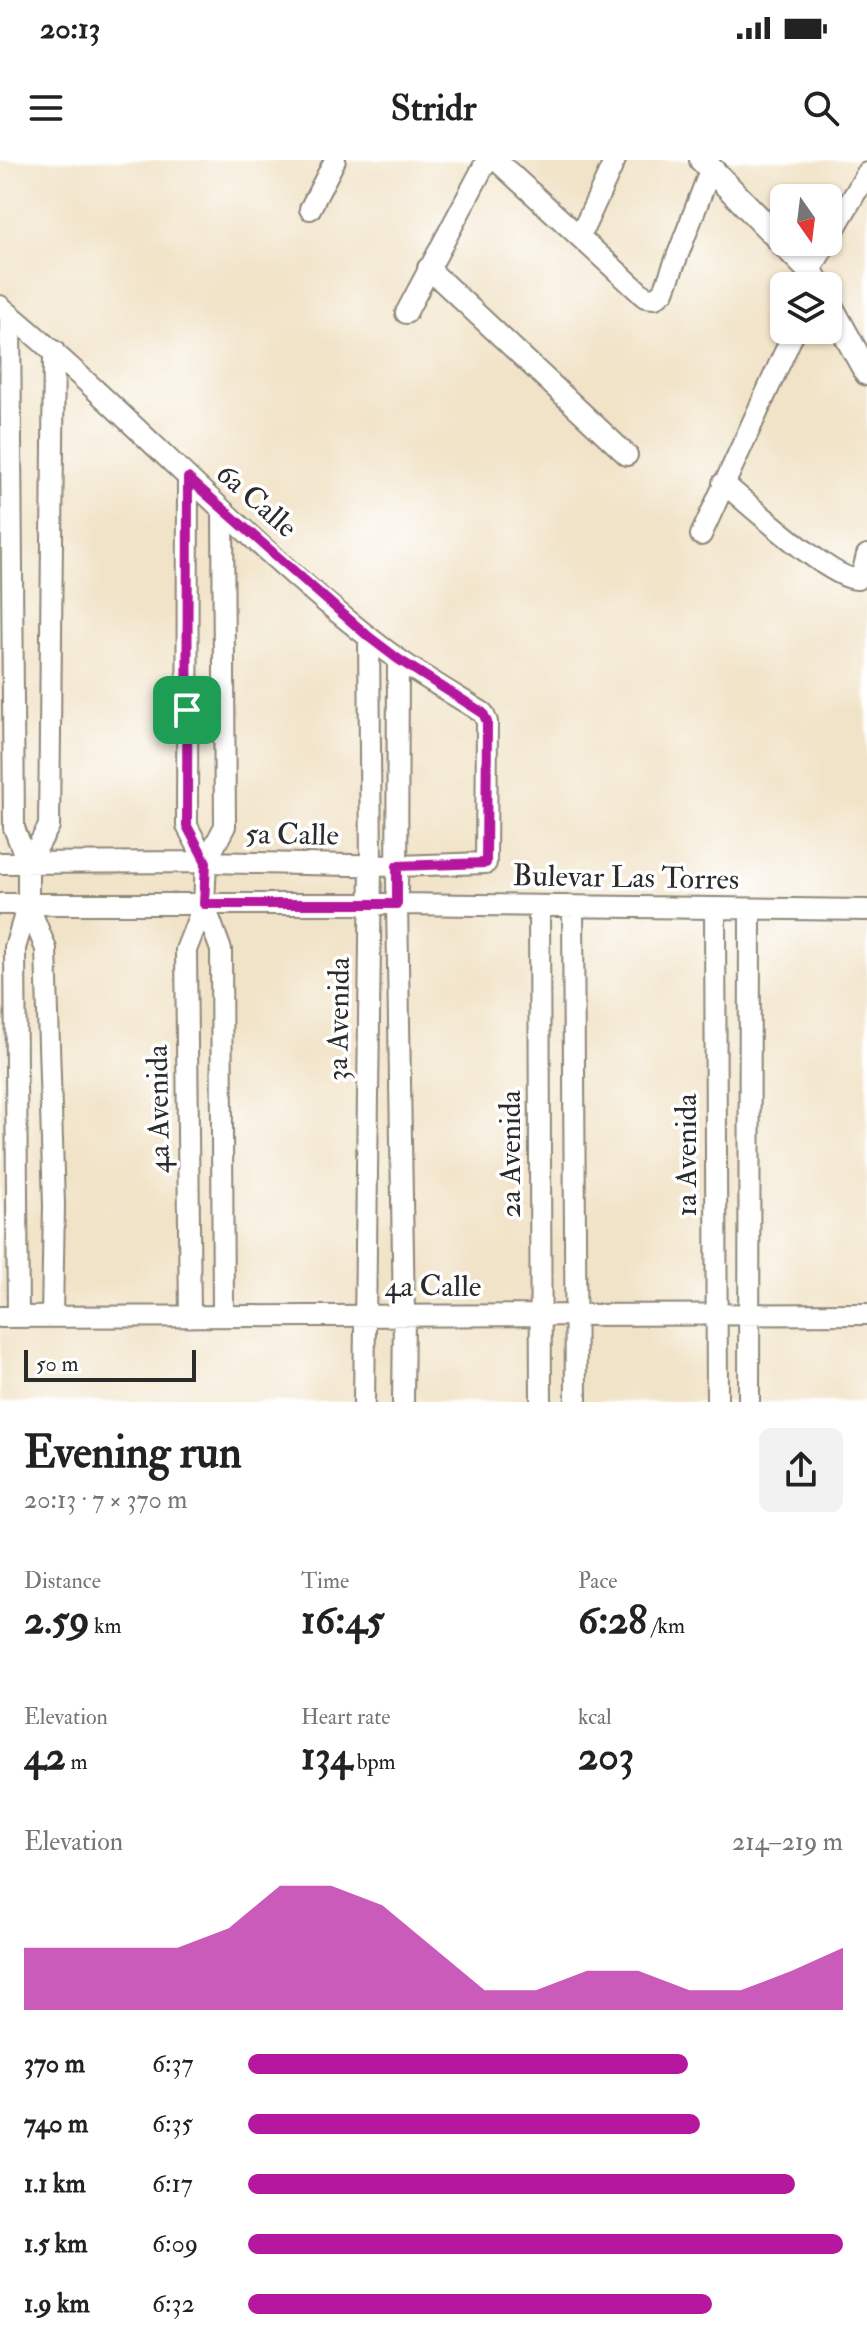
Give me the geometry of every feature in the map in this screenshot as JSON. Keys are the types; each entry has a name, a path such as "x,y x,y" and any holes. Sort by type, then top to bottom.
{"street":[{"path":"310,209 335,160"},
{"path":"406,313 487,160"},
{"path":"496,160 645,297 655,298 664,291 707,164 805,272"},
{"path":"580,236 615,160"},
{"path":"842,217 867,173"},
{"path":"428,268 627,455"},
{"path":"5,310 14,828 28,864 28,904 15,948 9,1316"},
{"name":"6a Calle","path":"5,310 54,351 223,511 369,637 483,713 487,722 486,863"},
{"path":"842,329 867,373"},
{"path":"701,535 788,344"},
{"path":"28,864 49,826 54,351"},
{"path":"188,478 187,826 206,862"},
{"path":"723,483 815,559 847,579 857,579 863,571 867,555"},
{"name":"4a Avenida","path":"190,1317 186,950 204,904 206,862 225,826 223,511"},
{"name":"3a Avenida","path":"364,1402 371,865 369,637"},
{"name":"3a Avenida","path":"398,659 397,904 403,1402"},
{"name":"5a Calle","path":"0,863 206,862 397,866 486,863"},
{"name":"Bulevar Las Torres","path":"0,904 397,904 867,910"},
{"path":"28,904 46,949 54,1205 52,1317"},
{"name":"4a Avenida","path":"204,904 221,950 223,1316"},
{"name":"2a Avenida","path":"539,906 541,1402"},
{"path":"573,907 576,1402"},
{"name":"1a Avenida","path":"715,908 717,1402"},
{"name":"1a Avenida","path":"749,1402 750,909"},
{"name":"4a Calle","path":"9,1316 867,1314"}],"route":[{"path":"188,478 369,637 483,713 487,722 486,863 397,866 397,904 204,904 206,862 187,826 187,710 188,478"}]}
